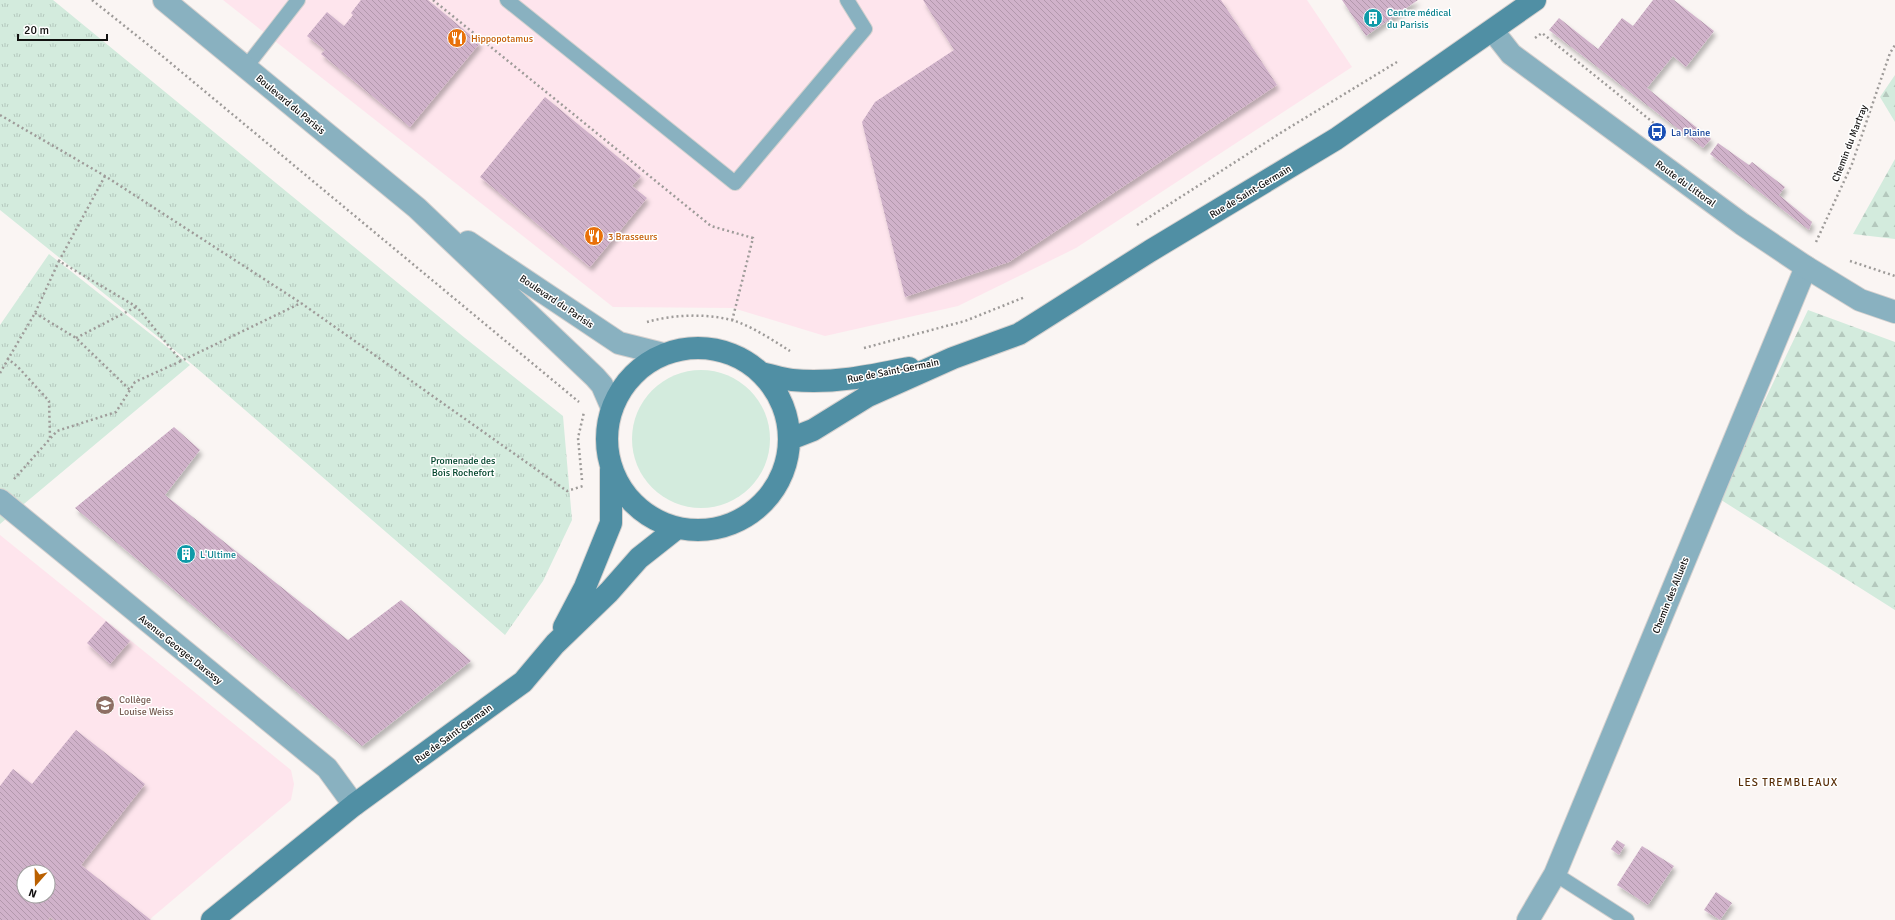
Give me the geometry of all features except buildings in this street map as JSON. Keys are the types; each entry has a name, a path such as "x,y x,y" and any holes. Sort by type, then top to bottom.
{"main road":[{"name":"Rue de Saint-Germain","path":"790,439 813,430 868,396 953,358 1019,334 1150,251 1336,139 1535,0"},
{"path":"555,644 585,587 611,523 611,466 607,437 612,408 623,387 640,368 663,354 689,348 715,349 740,357 762,373 777,392 786,414 790,439 786,466 774,490 755,510 731,524 704,530 677,528 655,519 636,506 620,487 611,466"},
{"name":"Rue de Saint-Germain","path":"762,373 790,380 823,382 855,380 953,358"},
{"name":"Rue de Saint-Germain","path":"212,920 354,805 523,682 555,644 609,592 639,558 677,528"}],"street":[{"name":"Boulevard du Parisis","path":"164,0 418,208 595,377 602,385 612,408"},
{"name":"Route du Littoral","path":"1493,30 1511,54 1742,224 1806,267 1860,300 1895,312"},
{"name":"Boulevard du Parisis","path":"418,208 619,343 663,354"},
{"name":"Chemin des Alluets","path":"1528,920 1555,874 1806,267"},
{"name":"Avenue Georges Daressy","path":"5,492 327,768 354,805"}],"lane":[{"path":"246,67 298,0"},
{"path":"507,0 735,183 865,29 847,0"},
{"path":"1555,874 1627,920"}],"path":[{"path":"92,0 168,60 585,407"},
{"path":"434,0 711,226 753,238 732,321"},
{"path":"1511,54 1542,33 1662,130"},
{"name":"Chemin du Martray","path":"1806,267 1816,241 1852,164 1890,53 1895,46"},
{"path":"1130,230 1282,132 1398,61"},
{"path":"0,115 104,176 300,303 567,491 583,486"},
{"path":"0,373 7,358 35,313 59,261 104,176"},
{"path":"1810,237 1823,245"},
{"path":"1843,257 1895,276"},
{"path":"59,261 137,307 181,361"},
{"path":"860,348 965,321 1029,295"},
{"path":"5,492 57,432 116,412 135,382 300,303"},
{"path":"76,338 137,307"},
{"path":"35,313 76,338 130,390"},
{"path":"644,323 676,317 708,316 732,321 751,329 792,353"},
{"path":"7,358 49,401 50,439"}],"shaded area":[{"path":"223,0 1307,0 1352,67 1076,248 958,306 825,336 733,308 613,307"},
{"name":"Collège Louise Weiss","path":"0,535 291,770 294,784 291,800 149,920 0,920"}],"green space":[{"name":"Promenade des Bois Rochefort","path":"0,0 53,0 465,338 563,416 572,520 543,581 505,635 193,365 0,210"},
{"path":"1895,75 1895,122 1880,97"},
{"path":"1895,159 1895,239 1853,234"},
{"path":"49,254 190,365 0,524 0,325"},
{"path":"1808,310 1895,342 1895,610 1718,498"},
{"path":"694,370 708,370 727,375 750,390 765,413 769,426 769,452 765,465 750,488 727,503 708,508 694,508 675,503 652,488 637,465 632,446 632,432 637,413 652,390 675,375"}],"place":[{"name":"Centre médical du Parisis","path":"1373,18"},
{"name":"Hippopotamus","path":"457,38"},
{"name":"La Plaine","path":"1657,132"},
{"name":"3 Brasseurs","path":"594,236"},
{"name":"L'Ultime","path":"186,554"},
{"name":"Collège Louise Weiss","path":"105,705"}],"district":[{"name":"LES TREMBLEAUX","path":"1788,782"}]}
